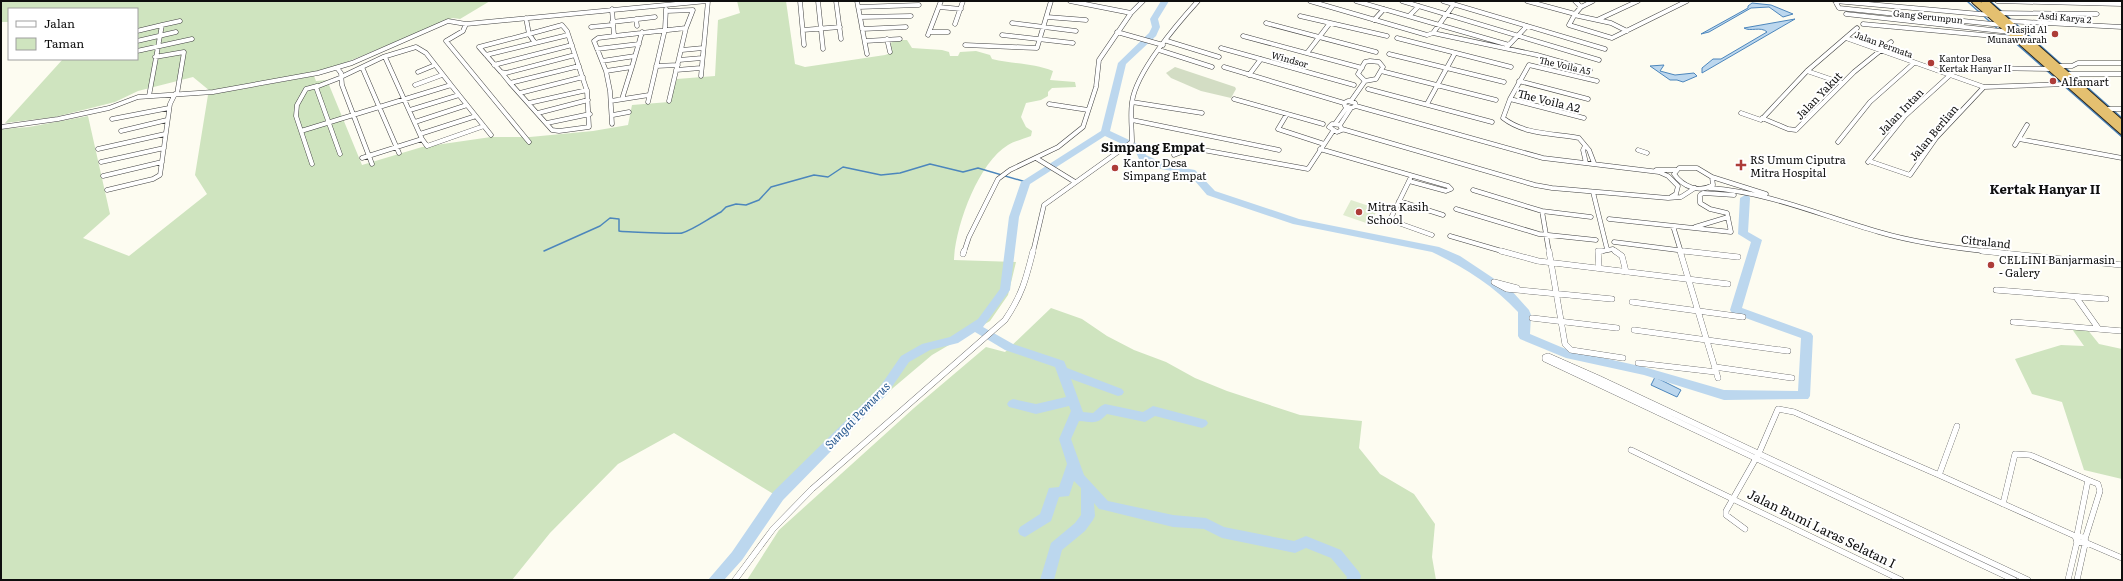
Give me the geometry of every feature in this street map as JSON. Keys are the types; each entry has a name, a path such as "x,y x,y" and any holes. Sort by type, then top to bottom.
{"highway":[{"path":"1975,1 1986,14 2054,67 2068,84 2122,131"},
{"path":"1984,1 2002,13 2006,29 2054,67 2070,74 2122,124"},
{"path":"2093,106 2104,107"}],"street":[{"path":"623,8 624,1"},
{"path":"1,127 58,119 109,108 138,97 213,92 296,78 338,69 448,21 466,24 623,8 648,3 668,4 707,1 701,76"},
{"path":"800,1 804,44"},
{"path":"818,1 823,49"},
{"path":"836,1 841,39"},
{"path":"857,1 866,54"},
{"path":"941,1 928,33 948,32"},
{"path":"955,24 964,1"},
{"path":"965,45 1036,48 1038,46 1052,1"},
{"path":"1070,1 1131,13"},
{"path":"963,254 969,237 996,181 1002,175 1058,147 1077,133 1085,121 1096,87 1099,60 1131,13 1143,1"},
{"path":"735,580 773,529 812,489 1005,320 1017,302 1025,286 1044,205 1130,144 1132,102 1139,78 1188,12 1198,1"},
{"path":"1310,1 1424,35 1433,33 1507,47 1590,70"},
{"path":"1324,5 1329,1"},
{"path":"1356,1 1438,24 1507,47"},
{"path":"1402,1 1599,60"},
{"path":"1443,1 1605,49"},
{"path":"1527,1 1613,24 1627,31"},
{"path":"1574,1 1581,7"},
{"path":"1593,1 1581,7 1574,14 1569,25 1609,38 1613,38 1687,1"},
{"path":"1598,20 1638,1"},
{"path":"1835,1 1986,14 2097,14"},
{"path":"1835,1 1839,8 2006,29"},
{"path":"1998,1 2122,4"},
{"path":"648,102 665,29 668,4"},
{"path":"1433,33 1438,24 1454,4"},
{"path":"858,7 919,5"},
{"path":"1409,16 1419,6"},
{"path":"939,7 961,9"},
{"path":"612,9 614,36"},
{"path":"666,11 692,9 686,28 669,101"},
{"path":"1374,20 1384,9"},
{"name":"Gang Serumpun","path":"1846,14 2006,29"},
{"path":"860,17 910,16"},
{"path":"1300,16 1387,36"},
{"path":"590,27 655,17"},
{"path":"1046,17 1086,20"},
{"path":"526,18 529,34 535,43"},
{"path":"636,19 637,26"},
{"path":"138,31 180,21"},
{"name":"Asdi Karya 2","path":"2006,29 2051,22 2076,26 2122,27"},
{"path":"1012,23 1076,31"},
{"path":"1266,23 1376,52"},
{"path":"1307,53 1317,37 1330,23"},
{"path":"466,24 463,31 446,41 529,142"},
{"path":"1863,24 2006,29"},
{"path":"149,96 162,25"},
{"path":"562,25 572,45 587,90 590,114 589,127 560,132 552,130 520,93 508,82 480,46 529,34 562,25"},
{"path":"1507,47 1527,26"},
{"path":"803,30 840,27"},
{"path":"862,29 906,27"},
{"path":"612,124 611,100 606,70 594,41 596,39 642,32 686,28"},
{"path":"1741,113 1758,120 1762,118 1807,71 1857,28"},
{"path":"138,41 176,32"},
{"path":"622,99 642,32"},
{"path":"1117,32 1163,46"},
{"path":"486,55 568,35"},
{"path":"1002,35 1073,43"},
{"path":"1243,36 1362,68"},
{"path":"1397,38 1512,67"},
{"name":"Jalan Permata","path":"1846,38 1949,76 1984,87 2068,84"},
{"path":"138,51 192,39"},
{"path":"887,39 890,52"},
{"path":"865,41 900,39"},
{"path":"1167,41 1219,57"},
{"name":"Jalan Yakut","path":"1762,118 1791,130 1796,130 1842,83 1891,42"},
{"path":"597,50 639,44"},
{"path":"494,65 572,45"},
{"path":"312,164 296,116 297,105 306,89 342,77 401,49 418,46 491,135"},
{"path":"682,50 703,48"},
{"name":"Windsor","path":"1222,48 1354,85"},
{"path":"1159,50 1212,67"},
{"path":"107,190 156,178 160,175 169,108 176,94 184,52 155,57"},
{"path":"1427,104 1455,53"},
{"path":"1389,54 1504,82"},
{"path":"502,73 575,55"},
{"path":"602,61 635,56"},
{"path":"385,57 422,139 427,146 484,126"},
{"path":"656,66 702,58"},
{"path":"1250,76 1262,59"},
{"path":"1372,60 1383,66 1374,80 1365,81 1358,76 1362,68 1365,62 1372,60"},
{"path":"1838,142 1870,102 1914,63"},
{"path":"1980,68 2054,67 2078,63 2122,63"},
{"path":"418,72 435,65"},
{"name":"The Voila A5","path":"1519,82 1529,65 1597,81"},
{"path":"510,83 579,66"},
{"path":"362,67 399,153"},
{"path":"606,70 632,67"},
{"path":"1224,67 1347,106 1356,106 1534,156 1647,170 1676,170 1684,166 1697,168 1712,177 1756,190 1775,199"},
{"path":"676,70 701,68"},
{"path":"338,69 356,70"},
{"path":"338,69 342,77 353,115 372,164"},
{"path":"1381,71 1496,100"},
{"path":"1807,71 1842,83"},
{"path":"2070,74 2122,74"},
{"path":"415,85 442,75"},
{"name":"Jalan Intan","path":"1868,162 1892,131 1935,87 1949,76"},
{"path":"520,93 583,77"},
{"path":"1365,81 1347,106 1339,126 1339,132 1333,131 1329,127 1339,126 1535,185 1593,192 1668,198 1681,197 1695,188"},
{"path":"1588,99 1519,82 1510,99 1503,118 1508,122 1535,131 1579,138 1589,150 1594,163"},
{"path":"301,130 451,85"},
{"path":"317,86 340,154"},
{"name":"Jalan Berlian","path":"1868,162 1910,174 1936,138 1984,87"},
{"path":"1368,89 1492,122"},
{"path":"529,103 587,90"},
{"path":"410,110 459,95"},
{"path":"611,100 649,95"},
{"path":"1234,98 1323,124"},
{"name":"The Voila A2","path":"1510,99 1584,118"},
{"path":"538,113 588,100"},
{"path":"1351,101 1355,103 1356,106"},
{"path":"1132,102 1202,113"},
{"path":"1049,104 1088,110"},
{"path":"415,122 467,105"},
{"path":"2104,107 2122,109"},
{"path":"112,119 169,108"},
{"path":"612,115 629,112"},
{"path":"547,123 590,114"},
{"path":"1288,114 1278,129 1324,144"},
{"path":"420,134 476,116"},
{"path":"121,131 167,120"},
{"path":"1132,120 1198,132 1279,150"},
{"path":"2015,145 2027,125"},
{"path":"1174,155 1192,148 1308,169 1333,131"},
{"path":"98,149 166,134"},
{"path":"362,158 422,139"},
{"path":"2018,139 2122,158"},
{"path":"1585,146 1583,150 1586,163"},
{"path":"101,162 164,148"},
{"path":"1320,149 1446,191 1451,189 1448,186 1410,178"},
{"path":"1638,150 1647,153"},
{"path":"1036,158 1057,169 1075,182"},
{"path":"103,176 162,162"},
{"path":"1647,170 1668,176 1678,186 1676,194 1668,198"},
{"path":"1676,170 1674,174 1678,180 1695,188 1730,189 1775,199"},
{"path":"1709,188 1714,182 1712,177"},
{"path":"1410,178 1390,218 1391,221 1432,235"},
{"path":"1473,190 1542,211 1591,217"},
{"path":"1593,192 1607,249"},
{"path":"1609,219 1731,232 1728,217 1725,213 1704,207 1700,204 1699,198 1700,194 1734,195"},
{"name":"Citraland","path":"1775,199 1851,224 1902,238 1947,247 2122,265"},
{"path":"1399,201 1443,215"},
{"path":"1456,209 1546,235 1596,240"},
{"path":"1542,211 1564,344 1567,348 1622,358"},
{"path":"1692,228 1728,217"},
{"path":"1673,226 1717,372"},
{"path":"1450,236 1530,259 1550,263 1728,284"},
{"path":"1614,242 1738,257"},
{"path":"1599,268 1596,254 1598,251 1613,249 1622,256 1626,272"},
{"path":"1517,288 1612,298"},
{"path":"1996,290 2106,299"},
{"path":"2076,297 2098,328"},
{"path":"1632,302 1743,317"},
{"path":"1532,318 1560,320 1617,328"},
{"path":"2013,322 2122,330"},
{"path":"1634,330 1788,351"},
{"path":"1596,380 1545,359 1545,357 1548,356 2014,580"},
{"path":"1638,363 1717,372 1792,378"},
{"path":"1745,528 1726,515 1726,511 1757,456 1775,414 1778,409 1786,409 1939,475 2122,558"},
{"path":"1939,475 1957,426"},
{"name":"Jalan Bumi Laras Selatan I","path":"1631,450 1901,580"},
{"path":"2003,504 2015,454 2030,455 2099,486 2100,491 2077,580"},
{"path":"1757,456 2028,580"},
{"path":"2068,580 2088,480"}],"green space":[{"path":"1,1 490,1 460,19 453,18 323,72 210,91 193,77 138,91 115,102 55,117 5,123 62,60 138,60 138,8 8,8 8,22 1,22"},
{"path":"737,1 786,1 795,64 805,67 885,55 891,53 892,40 907,40 912,48 942,50 949,52 950,56 958,56 960,52 976,51 990,55 992,59 1046,68 1053,71 1050,80 1075,82 1076,87 1052,88 1048,92 1048,96 1041,100 1026,103 1021,117 1026,127 1032,131 1031,136 1008,145 997,154 987,166 970,197 955,246 954,260 1016,262 1008,295 990,321 932,355 893,388 780,498 674,433 618,464 550,533 512,580 1,580 1,129 29,127 88,116 110,214 83,238 129,256 207,194 195,175 208,95 314,76 316,81 327,80 362,165 422,147 491,137 530,137 593,131 628,125 632,105 669,102 677,79 715,76 718,20 740,13"},
{"path":"1175,67 1235,87 1236,89 1231,98 1201,91 1171,78 1166,73"},
{"path":"1351,200 1378,209 1369,224 1343,215"},
{"path":"1051,308 1082,319 1107,336 1134,350 1166,362 1195,378 1227,391 1300,415 1362,421 1359,448 1380,474 1414,494 1435,524 1432,557 1436,580 747,580 779,530 914,408 986,347 1005,352"},
{"path":"2072,329 2087,329 2099,344 2122,349 2122,479 2084,470 2062,402 2032,394 2015,359 2061,345 2084,346"}],"water":[{"path":"1752,3 1771,5 1793,14 1783,17 1769,7 1751,8 1709,32 1701,34 1748,8 1748,6"},
{"path":"1795,19 1702,73 1702,68 1713,59 1721,59 1767,32 1762,29 1744,28"},
{"path":"1664,65 1660,71 1675,75 1694,73 1697,76 1683,82 1670,80 1650,66"},
{"path":"1655,377 1681,390 1677,397 1651,385"}],"waterway":[{"name":"Sungai Pemurus","path":"1105,132 1122,63 1153,34 1156,27 1154,19 1165,1"},
{"path":"1967,1 1999,30"},
{"path":"1990,1 2122,118"},
{"path":"2003,32 2122,137"},
{"name":"Sungai Pemurus","path":"715,580 737,556 778,496 883,391 905,359 926,347 954,340 982,322 1005,290 1014,217 1026,182 1105,132"},
{"path":"1105,132 1139,148 1142,157 1164,167 1192,172 1211,193 1297,222 1435,249 1456,259 1507,293 1523,310 1525,315 1524,336 1566,354 1644,371 1724,395 1758,394 1804,396 1807,336 1736,310 1757,240 1743,234 1745,198"},
{"path":"544,251 600,226 610,218 619,219 619,231 682,233 692,229 721,212 726,207 736,204 746,205 759,200 771,187 814,175 828,177 843,167 881,175 900,173 930,164 963,172 978,168 1026,182"},
{"path":"975,327 1009,347 1060,364 1077,411 1065,439 1074,464"},
{"path":"1063,371 1118,392"},
{"path":"1013,404 1036,409 1073,400"},
{"path":"1075,416 1096,418 1105,409 1145,417 1153,411 1202,423"},
{"path":"1025,531 1046,517 1054,492 1064,492 1074,464"},
{"path":"1074,464 1079,478 1087,487"},
{"path":"1047,580 1056,547 1080,527 1088,516 1087,487"},
{"path":"1087,487 1104,505 1173,521 1206,524 1222,532 1295,547 1306,542 1336,554 1354,576 1353,580"}],"place":[{"name":"Masjid Al Munawwarah","path":"2055,34"},
{"name":"Kantor Desa Kertak Hanyar II","path":"1931,63"},
{"name":"Alfamart","path":"2053,81"},
{"name":"RS Umum Ciputra Mitra Hospital","path":"1741,165"},
{"name":"Kantor Desa Simpang Empat","path":"1115,168"},
{"name":"Mitra Kasih School","path":"1359,212"},
{"name":"CELLINI Banjarmasin - Galery","path":"1991,265"}],"district":[{"name":"Simpang Empat","path":"1153,146"},
{"name":"Kertak Hanyar II","path":"2045,188"}]}
